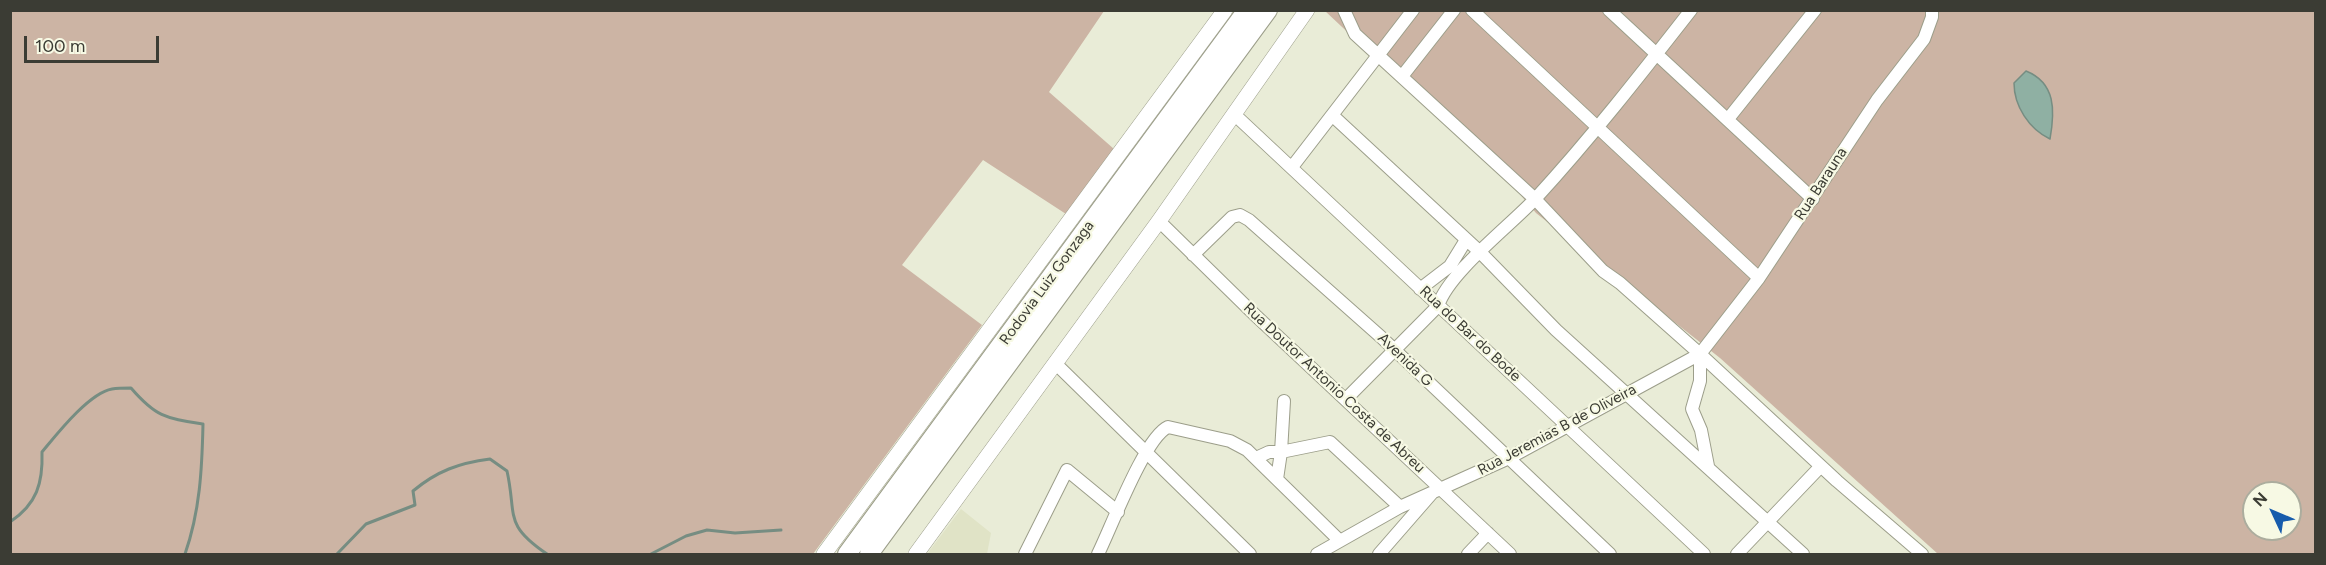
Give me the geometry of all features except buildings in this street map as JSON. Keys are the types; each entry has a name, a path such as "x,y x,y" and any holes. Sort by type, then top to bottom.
{"highway":[{"name":"Rodovia Luiz Gonzaga","path":"848,555 1247,10"},
{"name":"Rodovia Luiz Gonzaga","path":"869,555 1268,10"}],"main road":[{"path":"824,555 1226,10"},
{"path":"916,555 1159,221 1307,10"}],"street":[{"path":"1344,10 1355,34 1403,75 1535,199 1603,271 1620,283 1700,354 1821,466 1922,555"},
{"path":"1292,167 1413,10"},
{"path":"1403,75 1454,10"},
{"path":"1472,10 1759,278"},
{"path":"1609,10 1813,199"},
{"path":"1346,399 1438,306 1444,293 1480,252 1535,199 1597,127 1691,10"},
{"path":"1728,119 1815,10"},
{"name":"Rua Barauna","path":"1700,354 1759,278 1877,100 1924,39 1932,17 1932,10"},
{"name":"Rua do Bar do Bode","path":"1235,115 1438,306 1568,424 1704,555"},
{"path":"1333,116 1480,252 1556,330 1803,555"},
{"name":"Avenida G","path":"1193,255 1232,217 1244,216 1300,263 1610,555"},
{"name":"Rua Doutor Antonio Costa de Abreu","path":"1159,221 1437,489 1510,555"},
{"path":"1420,289 1450,266 1466,240"},
{"path":"1700,354 1700,381 1692,409 1701,430 1709,467"},
{"name":"Rua Jeremias B de Oliveira","path":"1321,553 1339,540 1400,507 1509,458 1700,354"},
{"path":"1055,363 1250,555"},
{"path":"1278,479 1284,401"},
{"path":"1098,555 1146,453 1158,434 1168,427 1230,441 1256,458 1339,540"},
{"path":"1256,458 1269,452 1281,452 1330,442 1400,507"},
{"path":"1737,555 1821,466"},
{"path":"1025,555 1067,470 1118,512"},
{"path":"1379,555 1437,489"},
{"path":"1468,555 1488,533"}],"shaded area":[{"path":"10,11 1104,11 1049,92 1114,149 1066,214 983,160 902,265 982,325 813,554 11,554"},
{"path":"1325,11 2315,11 2315,554 1938,554 1720,358 1536,213 1518,192"},
{"path":"2026,71 2036,76 2048,90 2053,108 2050,139 2029,123 2017,100 2014,83"},
{"path":"961,509 991,533 987,554 927,554"}],"waterway":[{"path":"10,522 27,508 32,500 39,483 42,452 65,425 93,398 103,392 131,388 147,405 162,415 203,424 197,506 185,554"},
{"path":"337,554 366,524 415,505 413,491 431,478 458,466 490,459 507,471 512,509 518,526 533,544 547,554"},
{"path":"651,554 686,536 707,530 735,533 781,530"}]}
